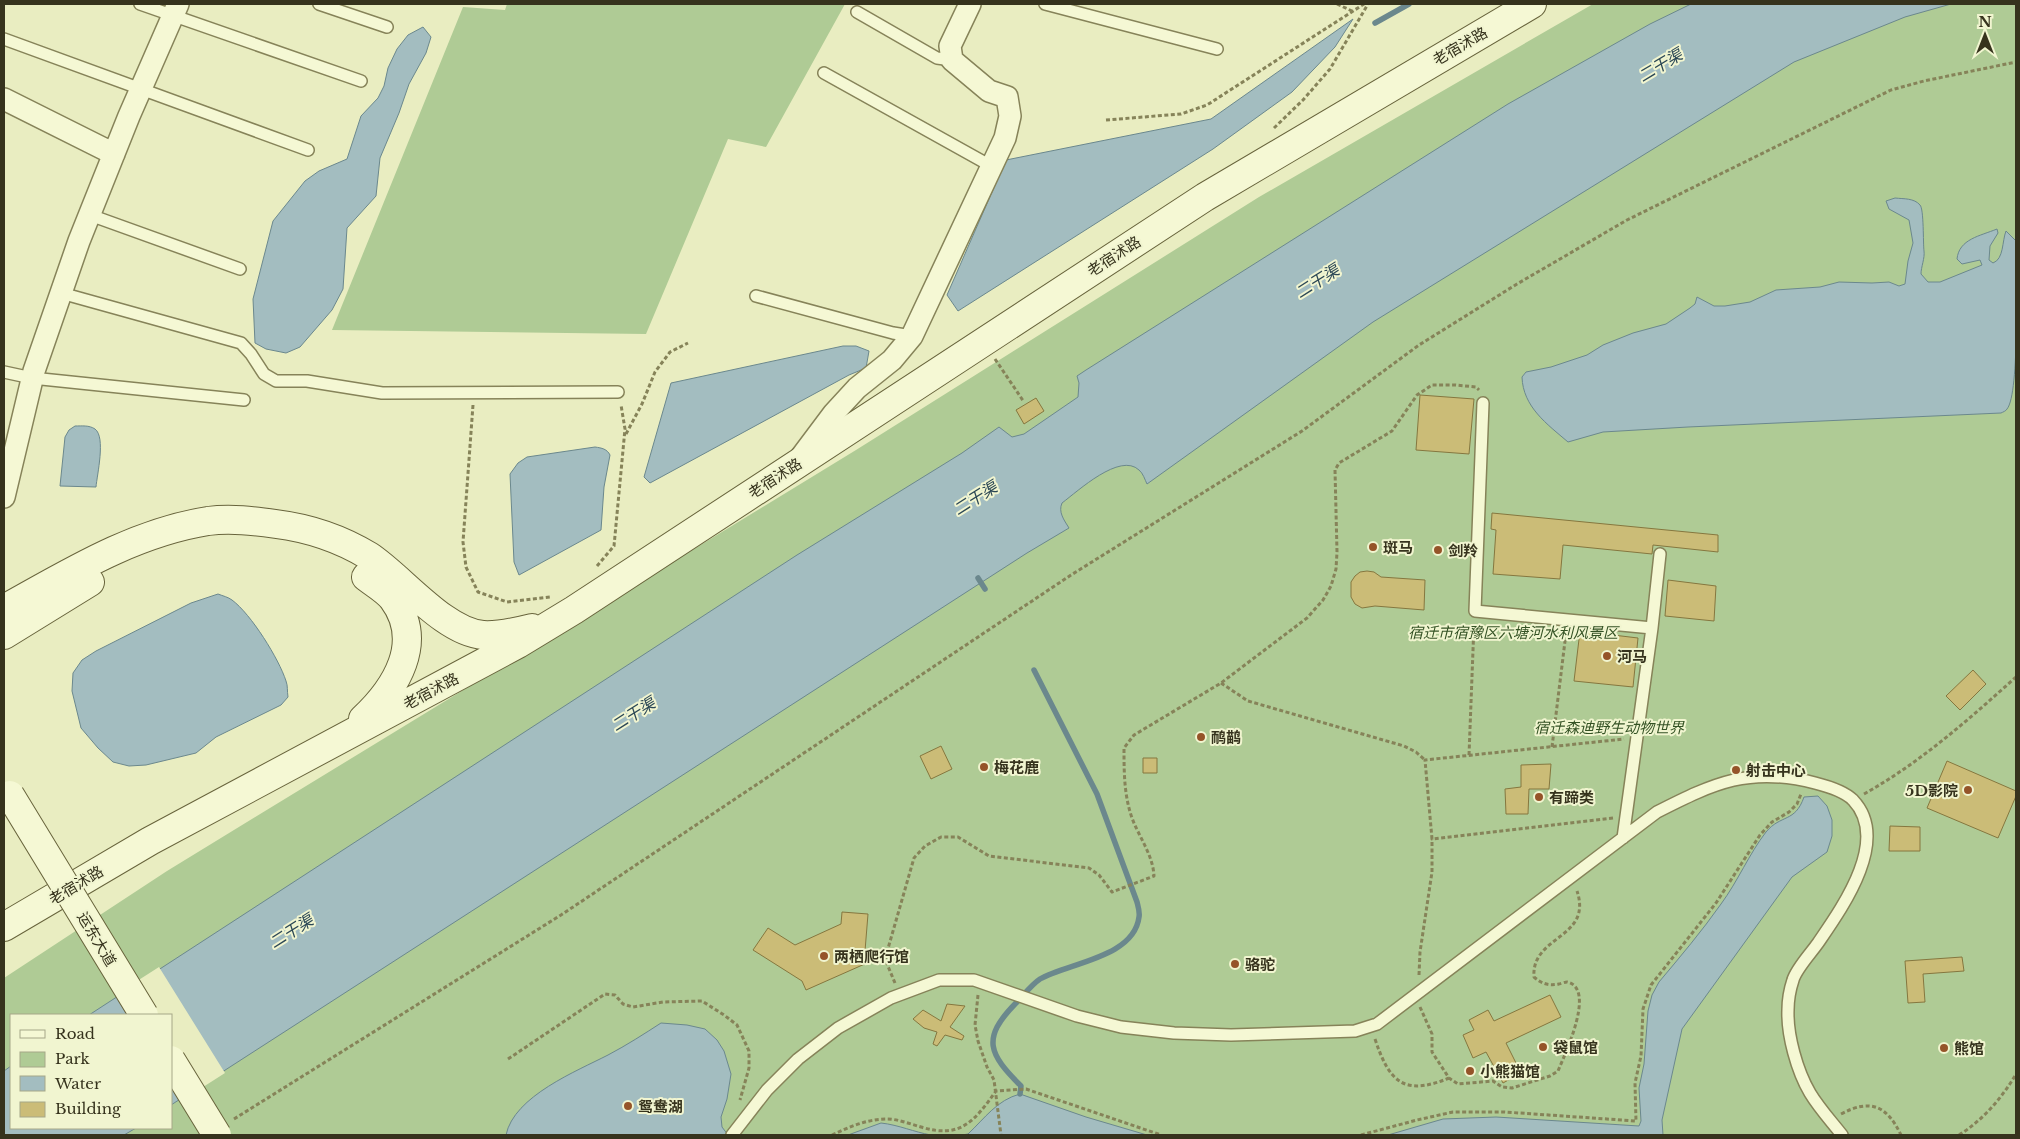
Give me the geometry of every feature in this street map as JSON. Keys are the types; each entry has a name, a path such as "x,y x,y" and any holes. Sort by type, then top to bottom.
{"main road":[{"name":"老宿沭路","path":"4,927 150,841 483,663 550,624 1205,197 1532,4"},
{"path":"4,610 84,565 131,543 168,530 210,521 247,520 292,526 351,546 369,556 439,615 471,632 482,635 500,634 550,624"},
{"path":"4,635 91,580 134,558 173,545 210,537 247,536 288,543 330,556 362,574 392,598 406,627 406,649 398,676 381,702 346,736"},
{"name":"运东大道","path":"7,790 143,1014"},
{"path":"172,1061 225,1127"}],"street":[{"path":"795,465 834,413 857,388 892,360 912,336 1005,138 1010,116 1007,97 989,91 952,60 950,46 970,4"},
{"path":"4,497 32,378 61,294 114,154 176,9"},
{"path":"4,99 114,154"}],"lane":[{"path":"140,4 176,9 361,81"},
{"path":"319,4 387,27"},
{"path":"1045,4 1217,49"},
{"path":"857,12 937,58 952,60"},
{"path":"4,39 308,150"},
{"path":"824,73 992,166"},
{"path":"90,215 240,270"},
{"path":"61,294 241,343 264,374 276,381 307,381 382,394 618,392"},
{"path":"756,296 912,336"},
{"path":"4,372 32,378 244,400"},
{"path":"1483,404 1475,610 1652,628"},
{"path":"1623,838 1652,628 1660,554"},
{"path":"732,1135 767,1090 798,1058 838,1028 900,994 939,980 974,980 1077,1016 1121,1027 1174,1033 1231,1035 1355,1031 1377,1024 1657,812 1697,792 1730,780 1753,775 1796,778 1846,794 1853,800 1860,811 1867,831 1864,855 1852,892 1793,979 1788,1009 1790,1036 1795,1058 1809,1092 1842,1135"}],"path":[{"path":"1337,4 1352,12"},
{"path":"1106,120 1181,114 1207,105 1366,4"},
{"path":"1268,135 1303,100 1330,68 1366,4"},
{"path":"225,1127 561,915 1071,575 1302,431 1419,345 1517,284 1627,220 1891,90 1924,81 2016,62"},
{"path":"624,437 642,404 655,372 670,352 688,342"},
{"path":"984,342 1024,402"},
{"path":"900,994 885,959 914,858 925,846 941,837 958,837 989,856 1089,868 1099,875 1112,892 1154,876 1153,867 1134,823 1125,789 1124,748 1134,735 1222,683 1307,618 1323,600 1331,586 1336,569 1335,470 1339,463 1392,431 1417,395 1432,385 1476,387 1483,394 1483,404"},
{"path":"594,569 614,546 625,429 618,392"},
{"path":"474,393 462,542 466,568 478,592 507,602 550,597 557,592"},
{"path":"1469,755 1475,610"},
{"path":"1552,747 1568,620"},
{"path":"1853,800 1891,779 1936,747 2016,677"},
{"path":"1222,683 1248,701 1404,746 1416,752 1425,760 1432,839 1432,872 1415,996 1432,1034 1432,1052 1449,1078 1458,1084 1493,1081 1502,1087 1512,1088 1550,1076 1558,1071 1578,1017 1579,996 1574,986 1566,982 1547,985 1539,981 1534,977 1534,970 1535,962 1542,953 1577,922 1580,915 1581,907 1578,893 1571,877"},
{"path":"1425,760 1637,738"},
{"path":"1361,1135 1454,1112 1505,1112 1636,1121 1635,1083 1641,1056 1643,1009 1651,985 1716,903 1760,835 1772,822 1789,812 1797,804 1806,781"},
{"path":"1432,839 1626,816"},
{"path":"980,982 974,1025 987,1067 994,1080 1001,1135"},
{"path":"508,1058 605,994 615,995 623,1004 633,1007 663,1002 702,1001 737,1025 749,1051 749,1068 740,1099 742,1123"},
{"path":"1370,1026 1382,1060 1391,1076 1399,1082 1408,1086 1421,1085 1436,1083 1449,1078"},
{"path":"1959,1135 1990,1110 2016,1074"},
{"path":"996,1091 1026,1089 1161,1135"},
{"path":"832,1135 857,1124 886,1119 937,1131 958,1130 982,1111 996,1091"},
{"path":"1830,1120 1846,1111 1869,1105 1880,1108 1889,1116 1896,1124 1901,1135"},
{"path":"1376,1130 1381,1135"}],"green space":[{"path":"507,4 845,4 766,147 728,139 646,334 332,330 463,7 505,10"},
{"name":"宿迁市宿豫区六塘河水利风景区","path":"1593,4 2016,4 2016,1135 4,1135 4,978 167,871 856,450 1259,197"}],"water":[{"name":"二干渠","path":"1691,4 1951,4 1905,17 1794,62 1373,322 1147,484 1140,471 1131,466 1121,466 1099,475 1062,503 1061,513 1069,528 1027,553 172,1104 172,1014 91,1014 797,555 962,453 999,427 1012,437 1024,434 1078,397 1079,383 1077,376 1086,370 1508,104 1650,24"},
{"path":"1353,19 1335,47 1292,92 1213,149 958,311 947,295 1006,160 1211,119"},
{"path":"423,27 431,37 426,53 409,84 380,158 376,196 347,228 343,289 332,310 300,347 286,353 266,349 255,343 253,299 273,221 305,181 319,171 347,159 361,116 378,98 384,86 388,68 397,49 408,35"},
{"path":"1895,198 1912,200 1920,205 1923,219 1924,254 1921,274 1928,282 1940,282 1982,265 1980,260 1962,264 1957,259 1962,247 1977,236 1997,229 1998,233 1990,246 1989,260 1993,263 1997,261 2001,254 2006,231 2016,241 2017,302 2014,380 2011,399 2007,409 2001,413 1603,432 1568,442 1544,421 1531,406 1523,388 1522,377 1526,372 1551,367 1587,355 1603,345 1633,333 1666,324 1695,304 1697,297 1714,306 1725,306 1750,302 1776,290 1820,287 1839,282 1889,282 1899,286 1905,284 1913,243 1909,220 1889,209 1886,201"},
{"path":"843,346 856,346 869,351 866,368 849,375 650,483 644,477 671,383"},
{"path":"75,426 90,427 98,433 100,448 96,487 60,486 65,437 69,430"},
{"path":"595,447 604,449 610,455 604,487 601,530 519,575 514,562 510,474 518,463 527,457"},
{"path":"218,594 230,599 256,626 277,661 287,683 288,697 281,705 216,737 196,753 146,765 129,766 113,762 81,728 72,691 73,673 82,660 96,651 191,603"},
{"path":"1818,796 1827,806 1832,820 1832,836 1827,852 1792,877 1682,1029 1662,1120 1663,1135 1388,1135 1443,1119 1496,1117 1639,1126 1641,1121 1639,1088 1644,1064 1648,1011 1652,995 1659,982 1721,904 1766,832 1772,826 1792,815 1804,797"},
{"path":"661,1023 687,1025 705,1029 717,1040 724,1051 731,1074 727,1099 721,1117 722,1127 728,1135 506,1135 511,1121 521,1108 548,1086 615,1051"},
{"path":"10,1067 10,1129 134,1129 124,1135 4,1135 4,1071"},
{"path":"1020,1094 1086,1117 1147,1135 962,1135 968,1134 998,1105"},
{"path":"881,1123 894,1125 931,1135 848,1135"}],"pier":[{"path":"159,967 225,1073 189,1096 172,1069 172,1014 138,1014 123,990"}],"building":[{"path":"1420,395 1474,399 1469,454 1416,450"},
{"path":"1036,398 1044,411 1024,424 1016,410"},
{"path":"1492,513 1718,535 1718,552 1653,545 1652,554 1563,545 1560,579 1493,574 1496,530 1491,529"},
{"path":"1360,572 1374,572 1381,577 1425,580 1424,610 1375,606 1362,608 1355,604 1351,597 1351,582"},
{"path":"1668,580 1716,586 1714,621 1665,616"},
{"path":"1580,631 1638,638 1633,687 1574,681"},
{"path":"1973,670 1986,684 1960,710 1946,696"},
{"path":"941,746 952,769 931,779 920,756"},
{"path":"1143,758 1157,758 1157,773 1143,773"},
{"path":"1947,761 2016,791 2016,796 1998,838 1927,808"},
{"path":"1551,764 1549,789 1529,789 1528,814 1506,814 1505,789 1521,787 1521,765"},
{"path":"1890,826 1920,827 1920,851 1889,851"},
{"path":"842,912 868,914 865,951 876,959 806,990 802,981 753,950 768,928 795,945 841,924"},
{"path":"1962,957 1964,971 1923,974 1925,1002 1908,1003 1905,961"},
{"path":"1550,995 1561,1017 1506,1043 1521,1073 1503,1083 1486,1052 1473,1058 1463,1035 1474,1030 1469,1020 1488,1010 1494,1021"},
{"path":"947,1004 965,1006 950,1027 964,1036 962,1040 945,1035 937,1046 933,1044 937,1032 924,1028 913,1019 923,1010 941,1021"}],"waterway":[{"path":"1375,23 1409,4"},
{"path":"978,578 985,589"},
{"path":"1020,1094 1021,1086 1002,1065 993,1046 997,1027 1004,1016 1030,987 1040,979 1098,957 1125,942 1134,931 1139,915 1137,902 1097,794 1034,670"}],"place":[{"name":"斑马","path":"1373,547"},
{"name":"剑羚","path":"1438,550"},
{"name":"河马","path":"1607,656"},
{"name":"鸸鹋","path":"1201,737"},
{"name":"梅花鹿","path":"984,767"},
{"name":"射击中心","path":"1736,770"},
{"name":"5D影院","path":"1968,790"},
{"name":"有蹄类","path":"1539,797"},
{"name":"两栖爬行馆","path":"824,956"},
{"name":"骆驼","path":"1235,964"},
{"name":"袋鼠馆","path":"1543,1047"},
{"name":"熊馆","path":"1944,1048"},
{"name":"小熊猫馆","path":"1470,1071"},
{"name":"鸳鸯湖","path":"628,1106"}],"park label":[{"name":"宿迁森迪野生动物世界","path":"1609,727"}]}
